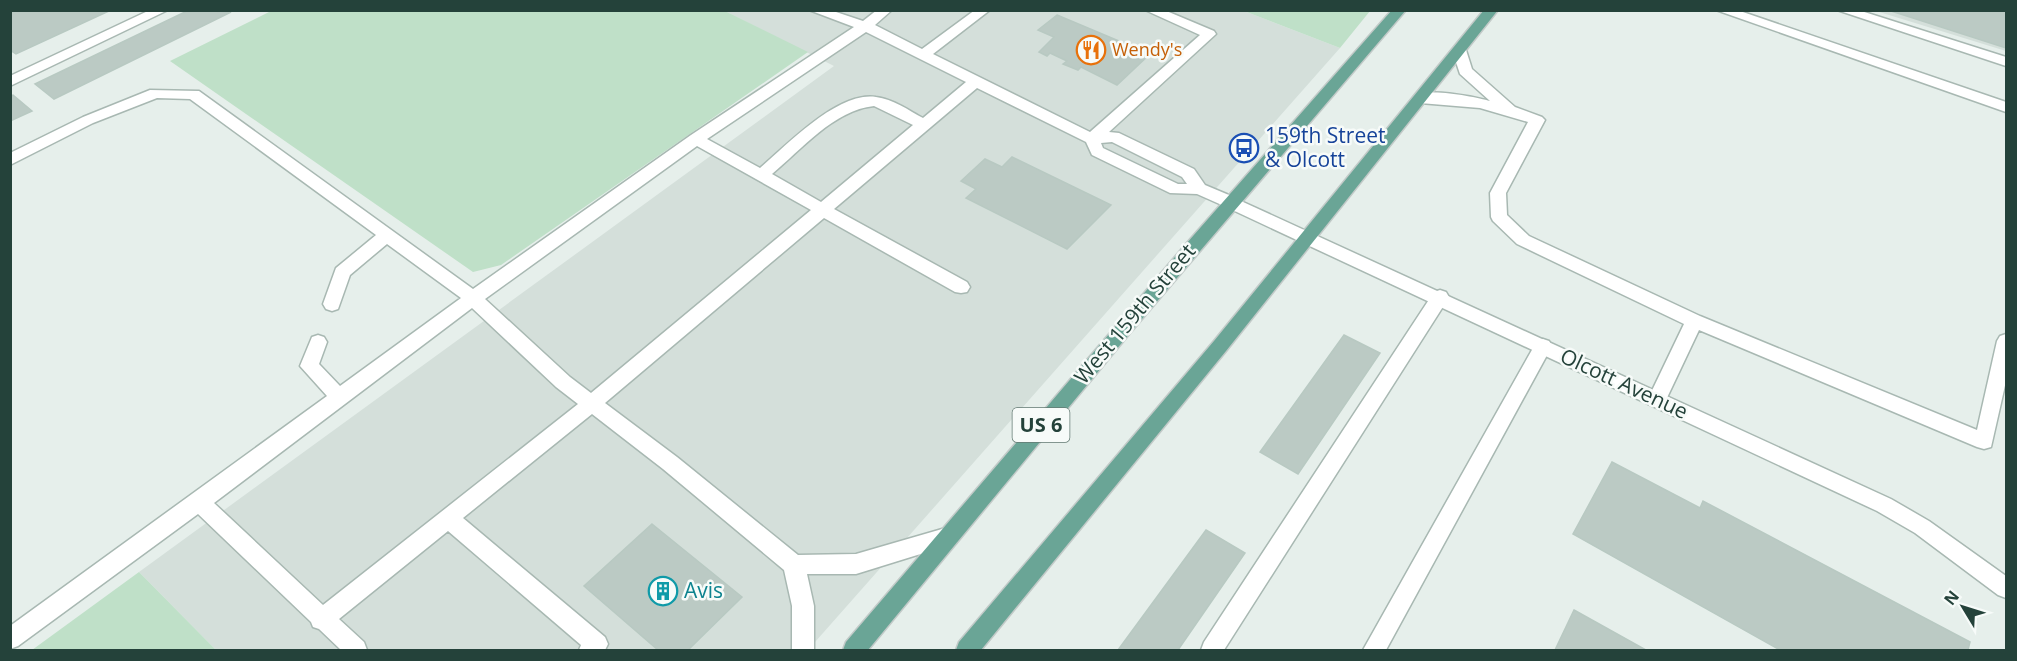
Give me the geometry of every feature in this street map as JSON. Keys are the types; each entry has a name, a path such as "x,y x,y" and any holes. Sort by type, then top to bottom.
{"main road":[{"name":"West 159th Street","path":"854,651 1230,202 1400,10"},
{"path":"968,651 1492,10"}],"street":[{"path":"12,80 162,10"},
{"path":"10,639 200,502 473,298 696,139 886,10"},
{"path":"923,55 984,10"},
{"path":"1092,139 1209,34 1151,10"},
{"path":"1722,10 1764,17 2007,107"},
{"path":"1843,10 2007,62"},
{"name":"Olcott Avenue","path":"821,11 865,26 1092,139 1097,152 1176,189 1199,189 1308,236 1884,505 1940,539 2007,588"},
{"path":"1460,50 1465,71 1509,109"},
{"path":"321,620 592,404 976,81"},
{"path":"10,160 88,120 154,93 194,94 473,298 563,382 670,463 794,565 803,606 803,651"},
{"path":"1420,98 1449,98 1509,109 1537,120 1498,193 1499,217 1523,240 1694,321 1984,441 2006,345"},
{"path":"761,175 837,112 858,101 876,101 924,125"},
{"path":"696,139 961,287"},
{"path":"332,304 342,272 387,235"},
{"path":"1212,651 1440,297"},
{"path":"1658,399 1694,321"},
{"path":"318,342 309,366 339,397"},
{"path":"1374,651 1543,346"},
{"path":"200,502 356,651"},
{"path":"448,518 597,644 590,651"},
{"path":"794,565 856,564 949,536"}],"shaded area":[{"path":"725,11 1244,11 1340,48 808,650 216,650 139,572 834,66"},
{"path":"1876,11 2006,11 2006,51"}],"green space":[{"path":"271,11 725,11 808,52 501,265 473,272 170,61"},
{"path":"1244,11 1370,11 1340,48"},
{"path":"139,572 216,650 32,650"}],"building":[{"path":"17,10 111,10 16,54 10,50 10,13"},
{"path":"189,10 231,12 54,99 35,84"},
{"path":"1888,10 2006,10 2006,48"},
{"name":"Wendy's","path":"1057,15 1151,53 1117,85 1081,67 1078,70 1063,64 1067,61 1050,53 1047,56 1039,52 1054,37 1038,30"},
{"path":"13,95 32,111 10,121 10,96"},
{"path":"1012,157 1111,205 1067,249 966,198 976,189 961,181 985,159 1002,167"},
{"path":"1344,335 1380,353 1298,474 1260,452"},
{"path":"1612,462 1700,508 1703,501 1970,642 1968,650 1780,650 1573,534"},
{"name":"Avis","path":"652,524 742,597 688,650 658,650 584,586"},
{"path":"1206,530 1245,553 1178,650 1118,650"},
{"path":"1574,610 1646,650 1555,650"}],"place":[{"name":"Wendy's","path":"1091,50"},
{"name":"159th Street & Olcott","path":"1244,148"},
{"name":"Avis","path":"663,591"}]}
